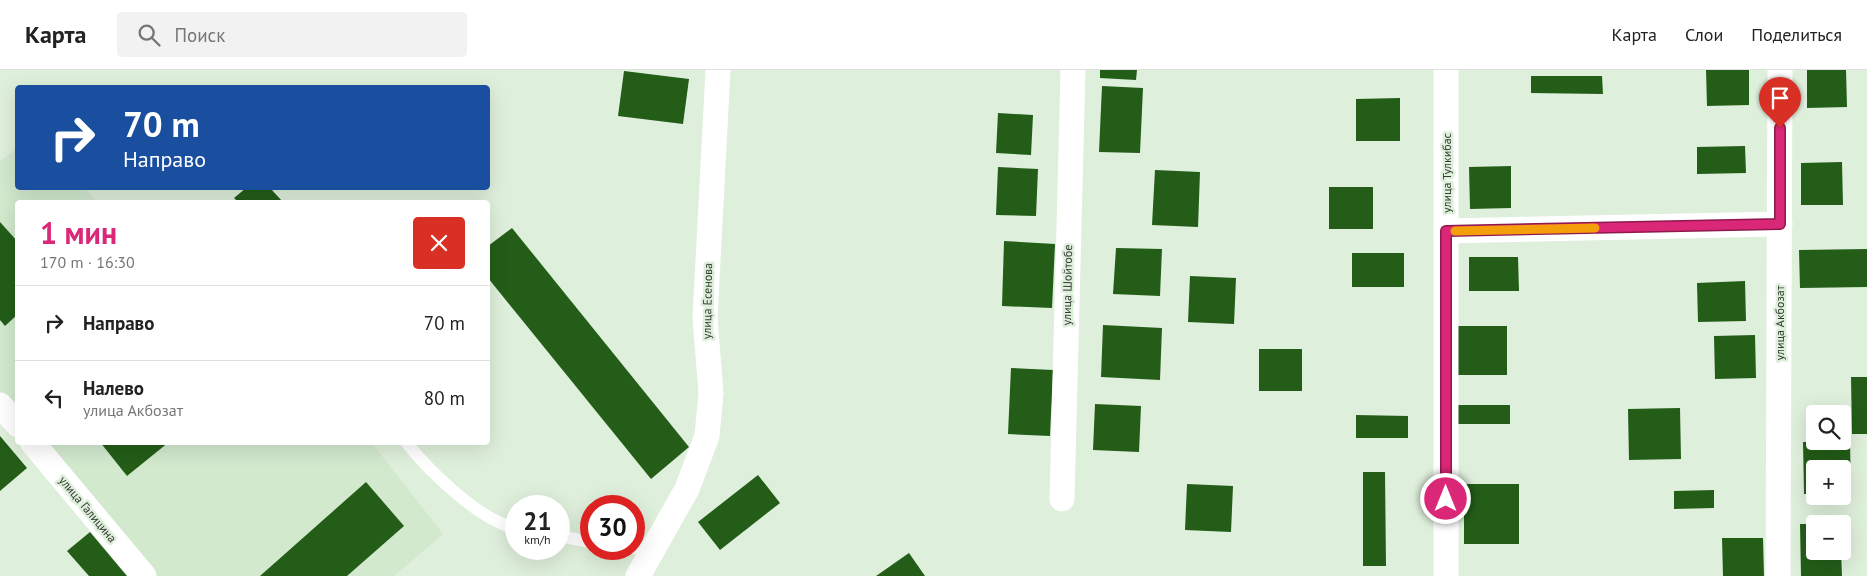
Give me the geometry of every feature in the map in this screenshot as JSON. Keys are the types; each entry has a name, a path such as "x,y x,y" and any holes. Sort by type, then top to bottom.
{"street":[{"name":"улица Есенова","path":"645,546 687,489 707,436 711,393 705,318 718,70"},
{"name":"улица Шойтобе","path":"1062,499 1073,70"},
{"name":"улица Тулкибас","path":"1446,70 1446,576"},
{"name":"улица Акбозат","path":"1778,576 1780,70"},
{"path":"1446,231 1780,224"},
{"path":"0,405 15,422"},
{"name":"улица Галицина","path":"35,445 144,576"},
{"name":"улица Есенова","path":"638,576 641,560"}],"lane":[{"path":"408,445 416,455 474,508 505,525"}],"shaded area":[{"path":"15,150 15,190 87,190 94,200 15,200 15,420 0,402 0,161"},
{"path":"36,445 374,445 443,534 394,576 147,576"}],"building":[{"path":"1100,70 1137,70 1136,80 1100,78"},
{"path":"1706,70 1749,70 1749,105 1707,106"},
{"path":"1807,70 1846,70 1847,107 1807,108"},
{"path":"624,71 689,79 683,124 618,116"},
{"path":"1531,76 1602,76 1603,94 1531,93"},
{"path":"1102,86 1143,88 1140,153 1099,152"},
{"path":"1400,98 1400,141 1356,141 1356,99"},
{"path":"998,113 1033,115 1031,155 996,153"},
{"path":"1745,146 1746,173 1697,174 1697,147"},
{"path":"1842,162 1843,205 1801,205 1801,163"},
{"path":"1511,166 1511,208 1470,209 1469,167"},
{"path":"998,167 1038,169 1036,216 996,215"},
{"path":"1155,170 1200,172 1198,227 1152,225"},
{"path":"1329,187 1373,187 1373,229 1329,229"},
{"path":"244,190 272,190 281,200 236,200 234,198"},
{"path":"0,222 15,239 15,317 5,326 0,320"},
{"path":"512,228 689,447 651,479 490,280 490,244"},
{"path":"1004,241 1055,244 1052,308 1002,306"},
{"path":"1116,248 1162,249 1160,296 1113,294"},
{"path":"1867,249 1867,287 1800,288 1799,250"},
{"path":"1352,253 1404,253 1404,287 1352,287"},
{"path":"1469,257 1518,257 1519,291 1469,291"},
{"path":"1190,276 1236,278 1234,324 1188,322"},
{"path":"1745,281 1746,321 1698,322 1697,283"},
{"path":"1103,325 1162,328 1160,380 1101,377"},
{"path":"1457,326 1507,326 1507,375 1457,375"},
{"path":"1755,335 1756,378 1715,379 1714,336"},
{"path":"1259,349 1302,349 1302,391 1259,391"},
{"path":"1011,368 1053,370 1050,436 1008,434"},
{"path":"1851,377 1867,377 1867,434 1852,434"},
{"path":"1095,404 1141,406 1139,452 1093,450"},
{"path":"1457,405 1510,405 1510,424 1457,424"},
{"path":"1680,408 1681,459 1629,460 1628,409"},
{"path":"1356,415 1408,416 1408,438 1356,438"},
{"path":"0,436 27,468 0,491"},
{"path":"1803,442 1806,442 1806,450 1850,450 1850,460 1806,460 1806,494 1804,494"},
{"path":"102,445 165,445 127,476"},
{"path":"1363,472 1385,472 1386,566 1363,566"},
{"path":"758,475 780,503 720,550 698,522"},
{"path":"366,482 404,526 347,576 260,576"},
{"path":"1187,484 1233,486 1231,532 1185,530"},
{"path":"1464,484 1519,484 1519,544 1464,544"},
{"path":"1714,490 1714,508 1674,509 1674,491"},
{"path":"1800,524 1806,524 1806,560 1841,560 1842,576 1801,576"},
{"path":"90,532 127,576 89,576 67,551"},
{"path":"1722,538 1763,538 1764,576 1723,576"},
{"path":"909,553 925,576 876,576"}],"slow traffic":[{"path":"1455,231 1595,228"}],"route":[{"path":"1446,499 1446,231 1780,224 1780,128"}]}
